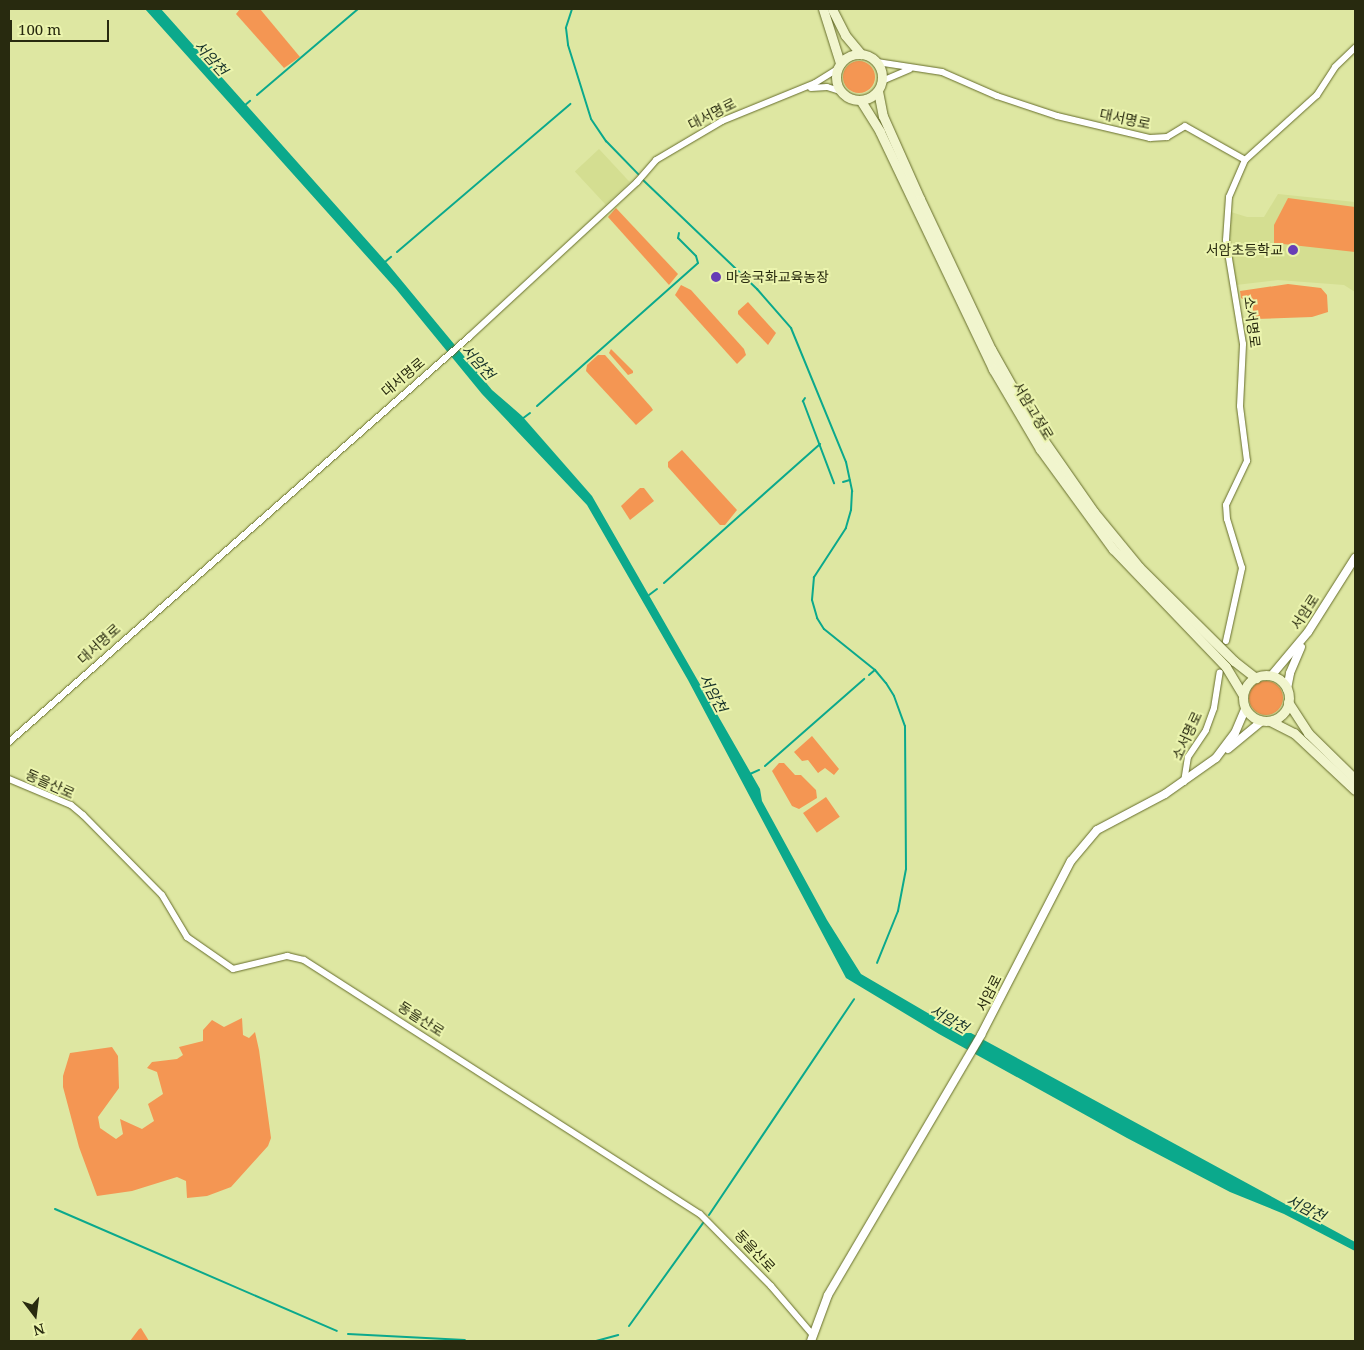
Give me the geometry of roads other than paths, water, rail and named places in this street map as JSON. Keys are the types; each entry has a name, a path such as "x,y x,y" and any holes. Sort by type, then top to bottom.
{"main road":[{"path":"823,9 838,66 840,92 861,101 878,91 882,81 877,62 861,54 845,35 832,9"},
{"path":"838,66 861,54"},
{"name":"서암고정로","path":"878,91 883,116 920,199 999,366 1036,429 1094,512 1139,567 1222,649 1256,678"},
{"name":"서암고정로","path":"861,101 880,132 993,369 1040,449 1125,564 1226,667 1243,694"},
{"path":"1355,779 1308,733 1288,702 1287,689 1271,676 1256,678 1243,694 1245,709 1266,721 1294,733 1355,790"},
{"path":"1266,721 1282,715 1288,702"}],"street":[{"name":"소서명로","path":"1226,641 1242,568 1225,512 1229,496 1242,477 1247,461 1240,406 1243,344 1226,227 1229,197 1245,160 1317,95 1335,67 1355,48"},
{"name":"대서명로","path":"877,62 911,69 942,72 997,96 1057,116 1150,138 1167,138 1184,126 1245,160"},
{"name":"대서명로","path":"9,742 466,340 644,176 663,155 722,121 802,88 838,66"},
{"path":"882,81 911,69"},
{"path":"802,88 828,87 840,92"},
{"name":"서암로","path":"1271,676 1308,632 1355,558"},
{"path":"1287,689 1290,672 1308,632"},
{"name":"소서명로","path":"1184,782 1188,757 1206,730 1214,708 1220,672"},
{"name":"서암로","path":"812,1338 828,1295 981,1035 1057,887 1084,844 1108,822 1184,782 1216,758 1235,733 1245,709"},
{"path":"1216,758 1266,721"},
{"name":"동을산로","path":"9,779 71,805 83,815 162,895 187,937 233,969 287,956 311,964 700,1214 771,1286 812,1338"}],"water":[{"path":"145,9 161,9 387,263 492,390 522,416 592,496 760,789 762,801 827,920 861,974 962,1033 971,1033 1355,1242 1355,1251 1284,1214 1230,1192 1127,1138 939,1034 846,978 688,680 587,505 482,394 396,289"}],"waterway":[{"path":"257,95 358,9"},
{"path":"572,9 566,28 568,45 591,119 606,141 640,176"},
{"path":"244,106 250,101"},
{"path":"397,252 570,104"},
{"path":"643,180 757,289 791,328 846,462 852,491 851,510 846,528 814,577 812,600 817,618 824,629 875,670 886,683 894,696 905,726 906,869 898,911 877,963"},
{"path":"537,406 698,263 696,256 678,238 679,233"},
{"path":"385,262 391,257"},
{"path":"805,398 803,401 834,483"},
{"path":"522,419 530,413"},
{"path":"664,583 820,444"},
{"path":"843,482 850,480"},
{"path":"649,595 657,589"},
{"path":"869,675 875,670"},
{"path":"765,766 864,679"},
{"path":"750,774 759,770"},
{"path":"709,1215 854,999"},
{"path":"55,1209 337,1331"},
{"path":"629,1326 703,1223"},
{"path":"348,1334 465,1340"},
{"path":"596,1341 618,1335"},
{"path":"474,1341 489,1341"}],"place":[{"name":"서암초등학교","path":"1293,250"},
{"name":"마송국화교육농장","path":"716,277"}],"water label":[{"name":"서암천","path":"211,58"},
{"name":"서암천","path":"478,362"},
{"name":"서암천","path":"713,693"},
{"name":"서암천","path":"949,1019"},
{"name":"서암천","path":"1306,1208"}]}
